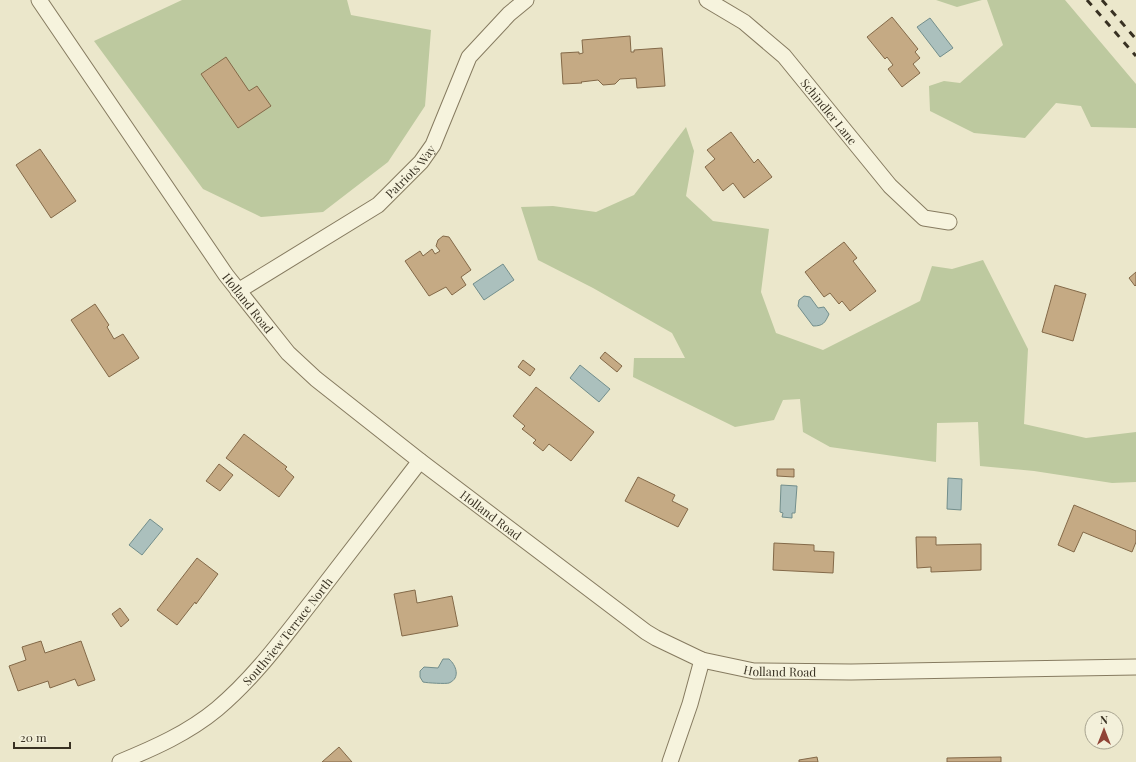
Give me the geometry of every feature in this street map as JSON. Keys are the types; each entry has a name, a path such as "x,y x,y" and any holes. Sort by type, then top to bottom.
{"street":[{"name":"Holland Road","path":"39,0 226,275 288,353 311,374 420,461 646,632 702,660 754,671 851,672 1136,667"},
{"name":"Patriots Way","path":"238,292 378,205 421,162 433,144 469,57 509,14 526,0"},
{"name":"Schindler Lane","path":"707,0 744,22 784,56 890,186 924,218 949,222"},
{"name":"Southview Terrace North","path":"120,762 157,747 187,730 217,709 246,683 272,652 420,461"},
{"path":"670,762 690,704 702,660"}],"green space":[{"path":"182,0 347,0 351,15 431,30 425,106 388,162 323,212 261,217 203,189 94,41"},
{"path":"936,0 982,0 957,7"},
{"path":"987,0 1065,0 1136,84 1136,128 1091,127 1081,106 1056,103 1025,138 974,133 930,111 929,86 944,81 960,83 1003,45"},
{"path":"686,127 694,151 686,196 713,221 769,229 761,292 776,333 823,350 920,301 932,266 952,269 983,260 1028,349 1024,424 1086,438 1136,432 1136,482 1112,483 1034,471 980,466 978,422 937,423 936,462 830,447 803,432 800,399 783,400 774,420 735,427 633,377 634,358 685,358 672,333 593,288 538,260 521,207 553,206 596,212 634,195"}],"shaded area":[{"path":"930,18 953,48 940,57 917,27"},
{"path":"503,264 514,280 484,300 473,284"},
{"path":"804,296 810,297 818,308 824,307 829,314 823,323 813,326 798,306 799,300"},
{"path":"580,365 610,389 599,402 570,378"},
{"path":"948,478 962,479 961,510 947,509"},
{"path":"781,485 797,486 795,513 792,513 792,518 782,517 783,513 780,512"},
{"path":"150,519 163,529 142,555 129,545"},
{"path":"443,659 449,659 454,665 456,675 453,681 449,683 423,682 420,677 420,671 424,667 438,668"}],"building":[{"path":"892,17 918,49 915,52 920,58 913,64 920,73 902,87 888,69 893,65 887,57 885,59 867,37"},
{"path":"630,36 631,52 634,52 634,50 662,48 665,86 637,88 636,78 620,79 615,84 603,85 598,80 563,84 561,53 583,53 582,40"},
{"path":"226,57 249,91 257,86 271,106 238,128 201,74"},
{"path":"731,132 754,163 758,159 772,177 744,198 733,183 723,191 705,167 715,159 707,150"},
{"path":"40,149 76,201 51,218 16,165"},
{"path":"443,236 449,237 471,270 461,277 466,285 452,295 446,287 429,296 405,261 420,251 423,256 432,249 435,254 440,251 436,246 438,240"},
{"path":"844,242 857,258 853,261 876,291 850,311 842,301 839,304 830,293 824,297 805,272"},
{"path":"1136,272 1136,285 1135,286 1129,278"},
{"path":"1055,285 1086,294 1073,341 1042,332"},
{"path":"95,304 109,325 107,327 114,339 123,334 139,358 109,377 71,320"},
{"path":"605,352 622,366 617,372 600,358"},
{"path":"523,360 535,369 530,376 518,367"},
{"path":"536,387 594,432 571,461 549,444 543,451 533,443 536,440 522,429 525,426 513,416"},
{"path":"244,434 287,467 285,469 294,477 279,497 226,458"},
{"path":"219,464 233,475 220,491 206,481"},
{"path":"777,469 794,469 794,477 777,476"},
{"path":"638,477 675,495 672,501 688,509 678,527 625,501"},
{"path":"1074,505 1136,531 1136,542 1132,552 1083,532 1074,552 1058,545"},
{"path":"916,537 936,537 936,545 981,544 981,570 931,572 931,567 917,568"},
{"path":"774,543 814,545 814,551 834,552 833,573 773,570"},
{"path":"197,558 218,574 196,604 195,602 177,625 157,610"},
{"path":"415,590 417,603 452,596 458,626 402,636 394,594"},
{"path":"120,608 129,620 121,627 112,614"},
{"path":"41,641 45,653 81,641 95,680 78,686 75,679 50,688 48,681 18,691 9,666 26,660 22,647"},
{"path":"339,747 352,762 322,762"},
{"path":"817,757 818,762 799,762 799,760"},
{"path":"1001,757 1001,762 947,762 947,758"}],"railway":[{"path":"1087,0 1136,56"},
{"path":"1102,0 1136,39"}]}
